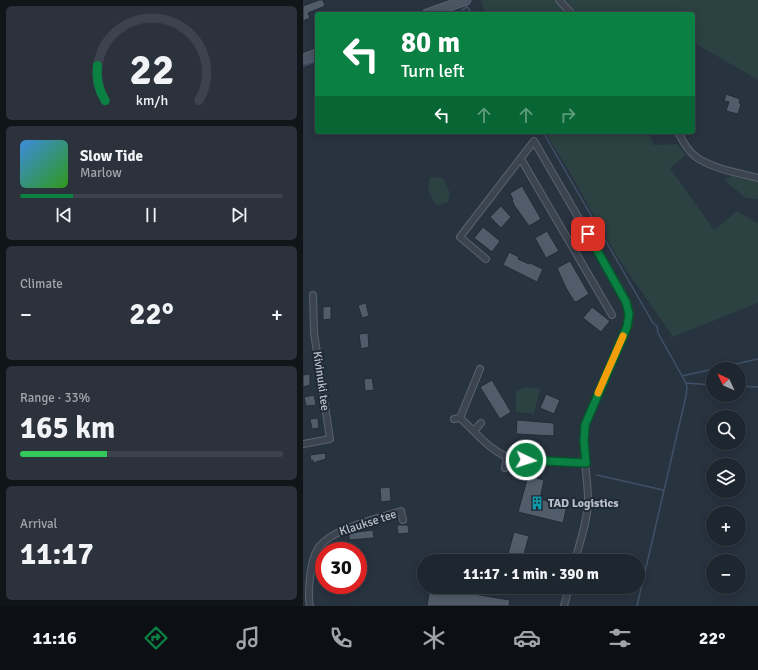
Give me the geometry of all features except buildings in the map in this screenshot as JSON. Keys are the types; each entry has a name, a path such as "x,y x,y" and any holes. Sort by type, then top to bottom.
{"street":[{"path":"433,12 466,0"},
{"path":"559,0 570,12"},
{"path":"303,59 315,55"},
{"path":"679,134 696,157 723,169 758,178"},
{"path":"486,259 460,237 534,141 588,234 628,308 629,321 585,425 584,442 588,501 587,516 577,554"},
{"path":"521,159 613,315"},
{"path":"572,246 588,234"},
{"name":"Kivinuki tee","path":"303,444 330,439 314,333 313,295"},
{"path":"480,370 457,419 474,431 492,449 501,455 538,460 586,463"},
{"path":"474,431 481,423"},
{"path":"538,460 539,450"},
{"path":"505,468 507,457"},
{"name":"Klaukse tee","path":"310,606 310,574 313,560 319,546 333,534 401,511 403,520"},
{"path":"564,606 567,594"}],"green space":[{"path":"481,0 758,0 758,80 695,43 695,12 484,12"},
{"path":"546,134 649,134 654,145 677,144 686,155 670,168 714,230 737,211 757,223 758,222 758,303 673,337 616,255"},
{"path":"735,175 758,181 758,199 746,198 724,180"},
{"path":"430,177 443,178 450,193 448,202 437,206 429,192 428,185"},
{"path":"524,387 540,389 534,414 516,412 516,391"}],"waterway":[{"path":"466,5 471,12"},
{"path":"462,10 467,7"},
{"path":"303,66 315,62"},
{"path":"544,134 653,323 657,326 658,333 686,383 706,384"},
{"path":"682,376 758,359"},
{"path":"637,606 686,396 686,384"},
{"path":"746,386 758,387"},
{"path":"597,475 663,490"}],"slow traffic":[{"path":"598,393 623,336"}],"place":[{"name":"TAD Logistics","path":"537,503"}],"route":[{"path":"526,460 586,463 584,442 585,425 629,321 628,308 621,291 588,234"}]}
